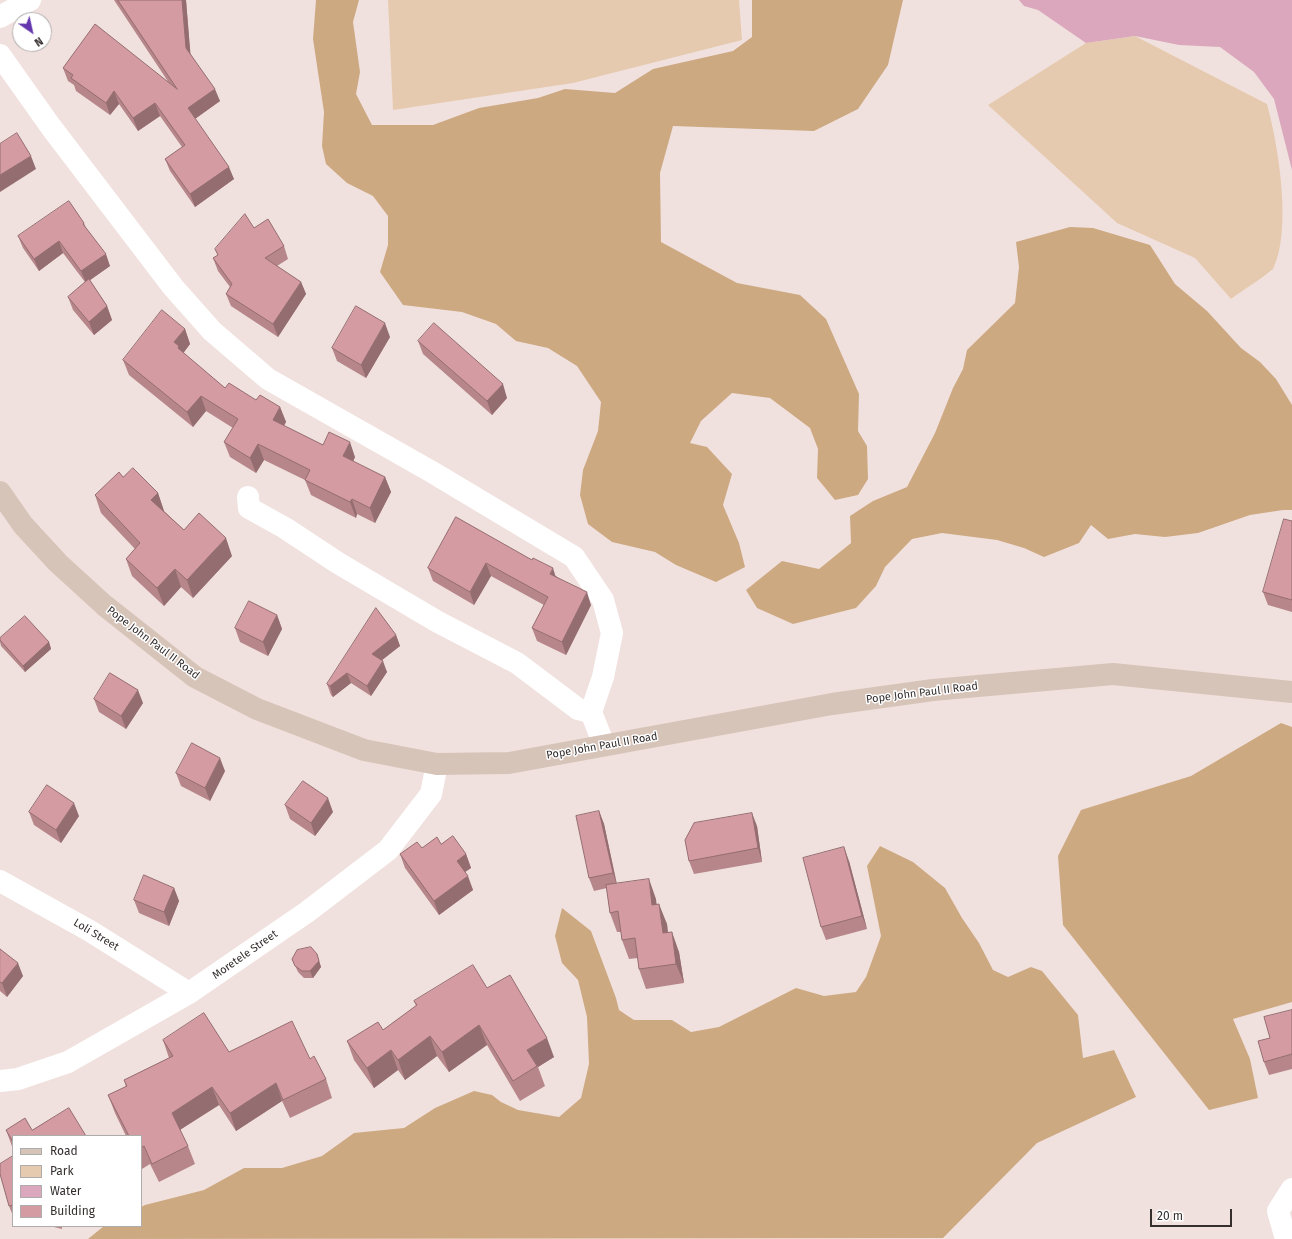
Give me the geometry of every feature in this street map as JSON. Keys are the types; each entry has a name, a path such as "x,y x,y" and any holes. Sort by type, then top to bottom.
{"main road":[{"name":"Pope John Paul II Road","path":"0,492 23,525 58,563 104,605 195,677 258,709 364,750 437,764 509,763 840,703 933,690 1113,674 1292,692"}],"street":[{"path":"0,17 30,0"},
{"path":"0,55 51,127 173,287 212,332 268,379 432,472 574,557 604,600 612,633 603,677 591,712 604,745"},
{"path":"248,497 249,508 285,528 338,563 438,622 517,663 578,709 591,712"},
{"name":"Moretele Street","path":"0,1081 18,1079 68,1062 189,993 307,912 388,850 431,794 437,764"},
{"name":"Loli Street","path":"0,881 90,931 189,993"},
{"path":"1286,1239 1278,1211 1292,1189"}],"green space":[{"path":"388,0 739,0 742,40 573,83 393,110"},
{"path":"1135,36 1267,104 1276,143 1282,189 1283,212 1279,253 1273,269 1231,299 1195,258 1117,223 988,105 1086,43"}],"shaded area":[{"path":"316,0 359,0 353,22 360,72 356,94 372,125 433,125 479,108 538,98 565,89 615,93 653,69 733,51 752,37 752,0 903,0 888,65 858,109 814,131 673,126 660,173 661,242 737,283 800,295 826,319 859,394 858,431 867,446 868,479 858,495 835,500 817,478 818,449 810,428 770,398 732,393 701,421 690,443 707,447 732,474 723,505 739,543 745,567 716,582 676,565 655,552 612,542 588,524 580,495 583,470 598,431 601,402 577,366 548,348 516,341 496,324 462,312 403,305 380,272 388,245 388,216 373,196 347,183 326,164 322,146 324,112 313,39"},
{"path":"1070,227 1093,228 1150,245 1175,284 1207,311 1241,348 1260,362 1276,379 1292,405 1292,510 1250,515 1198,533 1165,537 1135,534 1108,539 1091,525 1079,543 1044,557 1024,548 997,540 942,533 912,539 885,567 876,586 856,608 793,624 757,608 746,590 782,561 819,569 851,543 850,516 873,501 907,487 935,433 953,388 963,369 967,350 1015,303 1019,267 1016,242"},
{"path":"1281,723 1292,727 1292,1002 1233,1019 1250,1059 1258,1098 1209,1110 1063,925 1058,856 1081,810 1191,776"},
{"path":"880,846 913,862 945,888 962,918 979,943 993,970 1008,977 1031,967 1042,971 1078,1015 1083,1058 1114,1050 1136,1097 1037,1143 943,1238 88,1239 103,1227 142,1227 142,1206 145,1205 204,1190 244,1168 282,1168 322,1156 354,1133 404,1128 435,1108 474,1091 492,1095 501,1102 518,1110 559,1117 581,1098 589,1064 587,1017 578,980 562,963 555,936 562,908 591,931 619,1010 634,1020 672,1020 691,1032 719,1027 796,988 824,996 856,992 866,977 881,936 867,866"}],"water":[{"path":"1019,0 1292,0 1292,170 1274,99 1254,72 1220,47 1179,45 1135,36 1086,43 1038,10 1024,6"}],"building":[{"path":"118,0 182,0 186,48 215,89 188,108 229,167 190,194 165,159 185,145 155,103 133,118 114,91 106,103 71,78 73,75 63,68 95,24 177,89"},
{"path":"17,133 31,156 0,175 0,144"},
{"path":"69,201 84,223 83,224 106,254 81,271 59,241 34,259 18,236"},
{"path":"245,214 254,228 268,219 284,246 265,258 301,282 273,324 226,294 232,284 213,258 218,255 215,249"},
{"path":"89,279 107,306 89,322 68,297"},
{"path":"356,306 385,323 361,365 332,348"},
{"path":"162,310 185,329 174,342 179,346 178,348 225,388 229,383 256,400 260,395 280,407 273,420 323,445 329,432 350,442 343,456 385,477 370,508 352,499 350,502 305,480 310,470 258,444 250,458 224,442 238,419 201,396 187,412 123,360"},
{"path":"434,323 503,384 487,401 418,341"},
{"path":"133,468 158,493 151,500 184,530 199,513 226,538 187,580 175,569 157,588 126,559 140,543 95,495 119,472 123,477"},
{"path":"456,517 532,560 533,558 553,568 550,574 587,592 562,642 532,628 548,597 486,563 470,592 428,568"},
{"path":"1284,519 1292,521 1292,600 1263,592"},
{"path":"249,601 277,615 263,642 235,628"},
{"path":"376,608 396,635 372,654 383,661 367,686 347,673 330,686 327,684"},
{"path":"25,616 49,642 23,666 0,640 0,638"},
{"path":"110,673 138,690 121,716 94,699"},
{"path":"192,743 220,758 205,788 176,773"},
{"path":"303,781 328,798 311,823 285,805"},
{"path":"47,785 74,803 56,830 29,812"},
{"path":"599,811 613,873 589,878 576,816"},
{"path":"752,813 758,848 689,861 685,840 694,823"},
{"path":"453,836 466,854 457,861 468,876 434,901 400,854 417,842 422,848 437,837 441,844"},
{"path":"844,847 862,916 821,927 803,858"},
{"path":"144,875 174,888 164,912 134,900"},
{"path":"649,879 652,905 659,904 663,933 672,932 676,964 639,969 635,938 622,940 618,911 610,913 606,885"},
{"path":"311,947 317,954 319,961 310,971 302,971 295,966 292,959 297,950"},
{"path":"0,949 18,963 2,983 0,982"},
{"path":"473,965 487,988 510,975 547,1038 527,1050 537,1066 513,1081 479,1025 442,1052 430,1036 398,1060 391,1050 367,1068 347,1041 378,1022 383,1030 417,1005 414,1001"},
{"path":"1292,1010 1292,1054 1264,1062 1258,1041 1270,1038 1264,1017"},
{"path":"204,1013 229,1052 292,1021 310,1059 314,1056 326,1079 283,1100 276,1083 230,1113 212,1087 172,1113 188,1146 152,1164 144,1146 142,1147 142,1135 128,1135 108,1095 127,1086 124,1080 173,1056 163,1040"},
{"path":"69,1108 85,1135 12,1135 12,1140 6,1130 25,1118 32,1130"},
{"path":"12,1157 12,1205 9,1206 0,1174 0,1164"}]}
